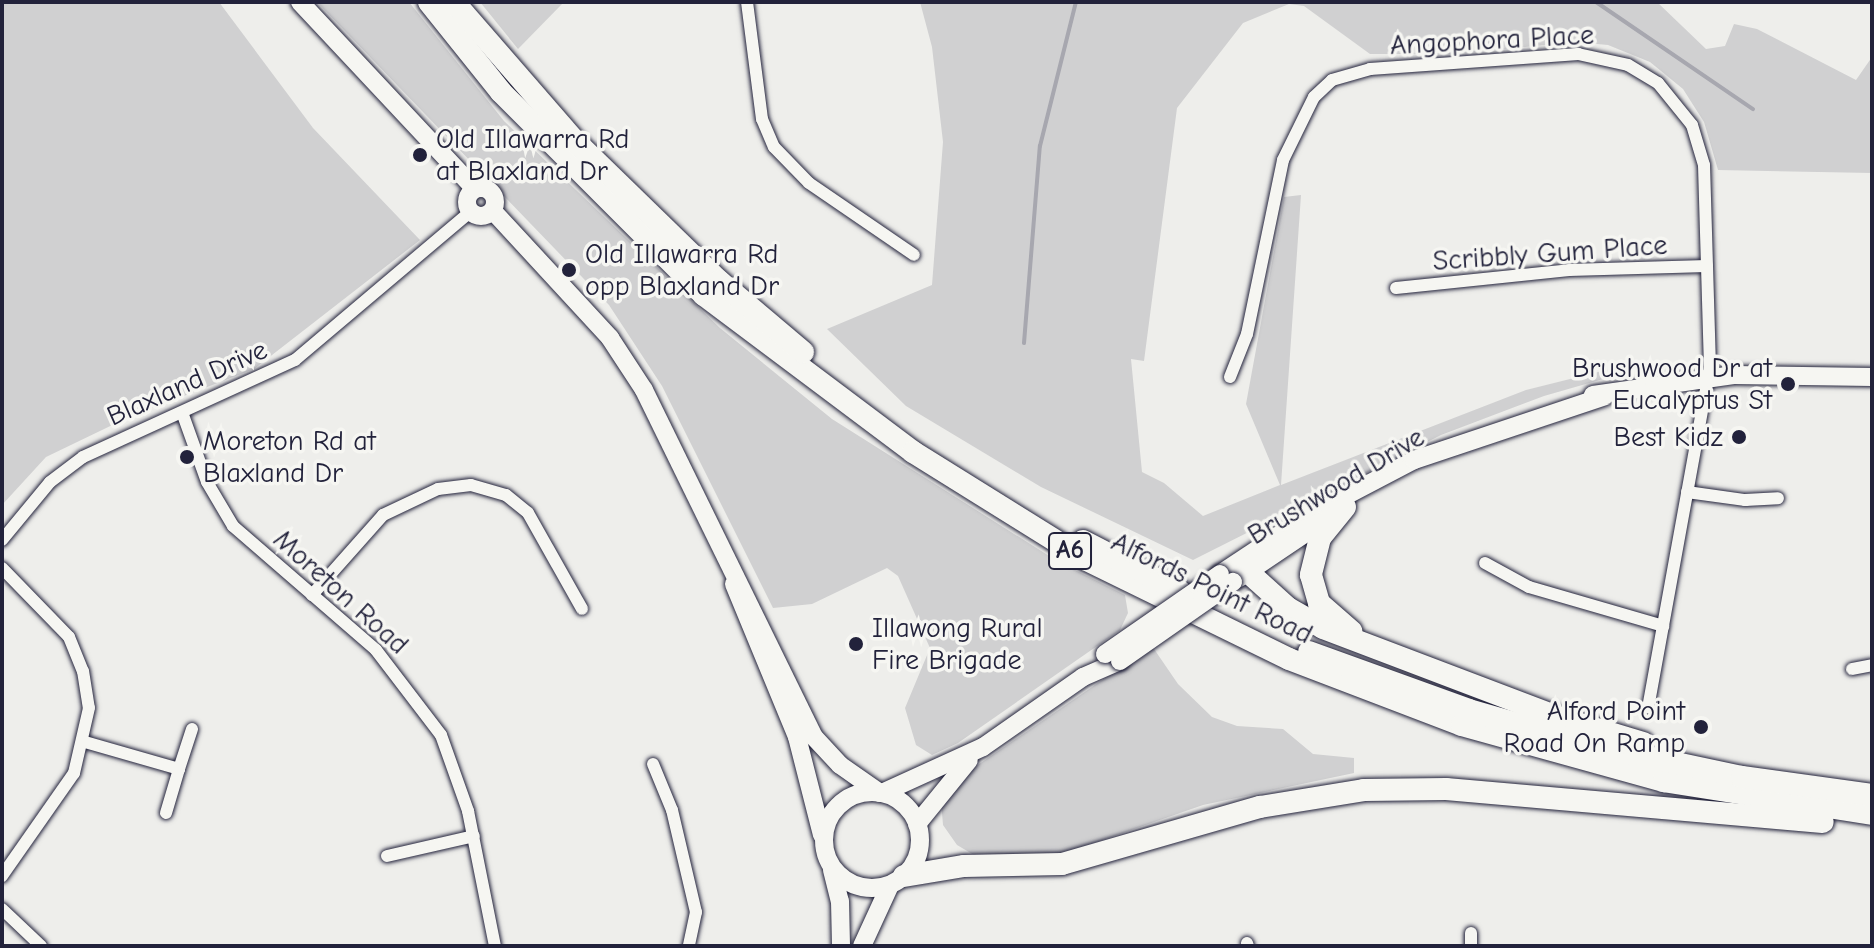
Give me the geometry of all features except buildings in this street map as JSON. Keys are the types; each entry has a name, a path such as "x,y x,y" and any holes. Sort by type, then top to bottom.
{"highway":[{"name":"Alfords Point Road","path":"429,2 501,92 704,295 913,452 1085,559 1289,659 1475,729 1664,781 1872,814"},
{"name":"Alfords Point Road","path":"454,2 575,141 782,336 942,454 1097,549 1282,640 1469,710 1666,763 1872,795"},
{"path":"1345,507 1316,548 1312,585 1333,620 1377,646"},
{"path":"1232,574 1310,622 1605,732 1734,764 1872,785"},
{"path":"897,881 964,866 1062,864 1260,807 1378,789 1446,789 1872,826"}],"street":[{"path":"300,2 475,189 494,195 493,211 592,315 627,363 730,570 751,601 814,737 840,765 903,804 917,824 919,852 897,881 862,946"},
{"path":"747,2 762,119 774,147 802,178 914,255"},
{"name":"Angophora Place","path":"1230,377 1247,334 1283,160 1314,97 1332,80 1356,71 1578,54 1610,58 1645,74 1682,108 1700,145 1709,379 1648,707"},
{"path":"475,189 467,200 470,212 482,217 493,211"},
{"name":"Blaxland Drive","path":"2,540 50,482 83,457 183,415 295,360 470,212"},
{"name":"Scribbly Gum Place","path":"1396,288 1569,270 1707,266"},
{"name":"Brushwood Drive","path":"917,824 942,787 983,747 1365,484 1545,413 1605,396 1709,379 1784,373 1872,377"},
{"name":"Moreton Road","path":"183,415 207,482 228,518 389,663 429,717 454,762 474,836 495,946"},
{"name":"Brushwood Drive","path":"1232,574 1453,448"},
{"path":"312,595 383,515 438,489 471,485 506,495 528,513 582,609"},
{"path":"1687,492 1745,500 1778,498"},
{"path":"1485,563 1529,587 1663,626"},
{"path":"2,568 69,637 83,671 89,708 85,742 59,799 2,876"},
{"path":"730,570 741,612 797,737 840,901 841,946"},
{"path":"1852,669 1872,665"},
{"path":"166,813 192,729"},
{"path":"85,742 179,769"},
{"name":"Brushwood Drive","path":"881,793 983,747"},
{"path":"653,764 672,810 696,912 689,946"},
{"path":"823,841 829,818 845,800 881,793"},
{"path":"387,856 474,836"},
{"path":"831,867 857,887 897,881"},
{"path":"2,909 41,946"}],"shaded area":[{"path":"2,2 219,2 313,128 420,240 254,369 129,417 46,457 2,505"},
{"path":"317,2 409,2 504,121 720,328 832,419 1057,561 1125,595 1128,613 1120,630 958,743 932,755 916,745 905,708 930,648 898,576 887,568 812,604 773,608 662,386 609,305"},
{"path":"480,2 564,2 518,49"},
{"path":"920,2 1657,2 1706,49 1725,46 1734,24 1757,29 1856,80 1872,57 1872,173 1718,170 1704,122 1683,89 1650,62 1608,45 1575,42 1454,54 1370,54 1304,6 1289,4 1243,23 1177,108 1144,361 1131,359 1142,472 1164,483 1203,516 1280,485 1246,404 1284,197 1301,195 1281,485 1526,390 1642,361 1631,371 1544,396 1441,435 1193,560 1041,487 906,406 827,329 932,285 943,142 932,47"},
{"path":"1152,646 1178,684 1212,717 1237,726 1283,729 1313,754 1354,758 1354,773 1203,805 1065,853 974,855 957,845 943,825 941,800 969,771"}],"waterway":[{"path":"1024,343 1040,146 1076,2"},
{"path":"1596,2 1753,109"}],"place":[{"name":"Old Illawarra Rd at Blaxland Dr","path":"420,155"},
{"name":"Old Illawarra Rd opp Blaxland Dr","path":"569,270"},
{"name":"Brushwood Dr at Eucalyptus St","path":"1788,384"},
{"name":"Best Kidz","path":"1739,437"},
{"name":"Moreton Rd at Blaxland Dr","path":"187,457"},
{"name":"Illawong Rural Fire Brigade","path":"856,644"},
{"name":"Alford Point Road On Ramp","path":"1701,727"}]}
